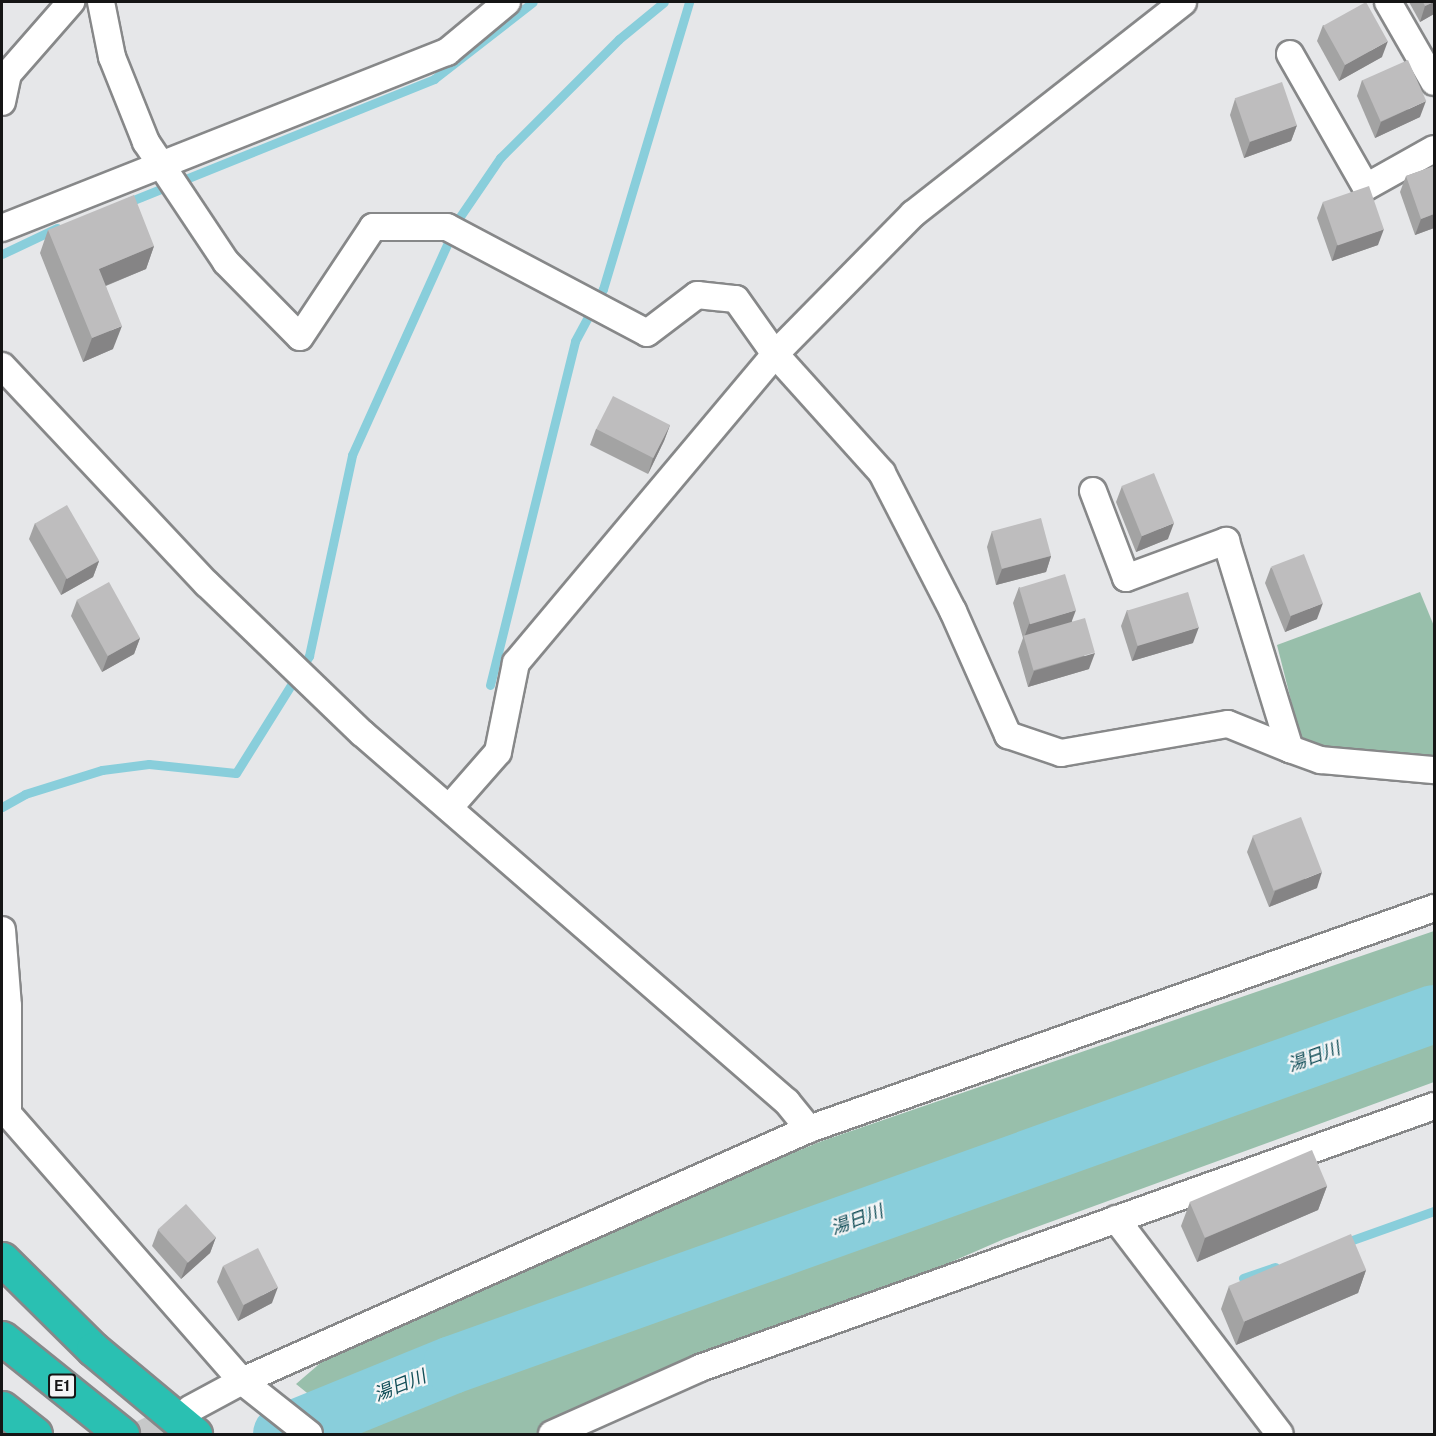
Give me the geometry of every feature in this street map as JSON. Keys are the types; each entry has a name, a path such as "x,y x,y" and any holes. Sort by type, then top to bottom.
{"highway":[{"path":"2,1259 93,1349 192,1425"},
{"name":"E1","path":"2,1338 122,1434"},
{"path":"2,1408 35,1434"}],"street":[{"path":"2,102 8,74 70,2"},
{"path":"101,2 112,57 146,142 226,262 300,338 373,226 447,227 647,333 697,295 736,299 775,354 882,473 953,612 1008,735 1061,753 1228,724 1321,760 1434,770"},
{"path":"2,228 164,168 447,52 507,2"},
{"path":"449,808 498,752 516,663 775,354 913,214 1184,2"},
{"path":"1388,2 1434,82"},
{"path":"1290,54 1366,187 1434,149"},
{"path":"2,366 207,584 315,688 449,808 787,1102 809,1129"},
{"path":"1093,491 1126,578 1226,541 1290,749"},
{"path":"192,1425 249,1386 809,1129 1434,908"},
{"path":"2,930 8,1006 5,1111 249,1386 309,1434"},
{"path":"552,1434 700,1368 1434,1106"},
{"path":"1116,1219 1280,1434"}],"green space":[{"path":"1420,592 1434,626 1434,762 1302,744 1277,645"},
{"path":"1434,931 1434,1082 1004,1239 556,1434 358,1434 296,1384 360,1329 822,1141"}],"building":[{"path":"1366,2 1388,41 1345,65 1323,26"},
{"path":"1408,60 1426,101 1381,121 1362,80"},
{"path":"1282,82 1297,125 1250,142 1235,98"},
{"path":"1434,166 1434,214 1421,219 1406,176"},
{"path":"1369,186 1384,229 1338,245 1323,202"},
{"path":"134,195 154,246 99,269 122,326 92,338 48,230"},
{"path":"613,396 670,425 653,458 596,429"},
{"path":"1154,473 1174,523 1142,536 1122,486"},
{"path":"67,505 99,560 67,579 35,524"},
{"path":"1041,518 1051,556 1002,569 992,531"},
{"path":"1304,554 1323,603 1290,616 1271,567"},
{"path":"1065,574 1076,610 1030,624 1019,588"},
{"path":"109,582 140,638 108,656 77,600"},
{"path":"1188,592 1199,627 1138,646 1127,611"},
{"path":"1085,618 1095,653 1033,670 1023,636"},
{"path":"1301,817 1322,872 1274,891 1252,836"},
{"path":"1312,1150 1327,1186 1205,1238 1190,1202"},
{"path":"186,1204 216,1237 188,1263 158,1229"},
{"path":"1351,1234 1366,1270 1244,1322 1229,1286"},
{"path":"258,1248 278,1287 243,1305 223,1266"}],"waterway":[{"path":"126,203 434,79 533,2"},
{"path":"2,807 25,794 102,770 149,764 236,773 309,656 352,455 459,218 500,158 619,39 664,2"},
{"path":"490,685 575,341 603,289 689,2"},
{"path":"2,254 57,228"},
{"name":"湯日川","path":"282,1434 452,1365 1434,1014"},
{"path":"1344,1243 1434,1211"},
{"path":"1243,1278 1275,1267"}],"tunnel":[{"path":"141,1434 190,1409"}]}
